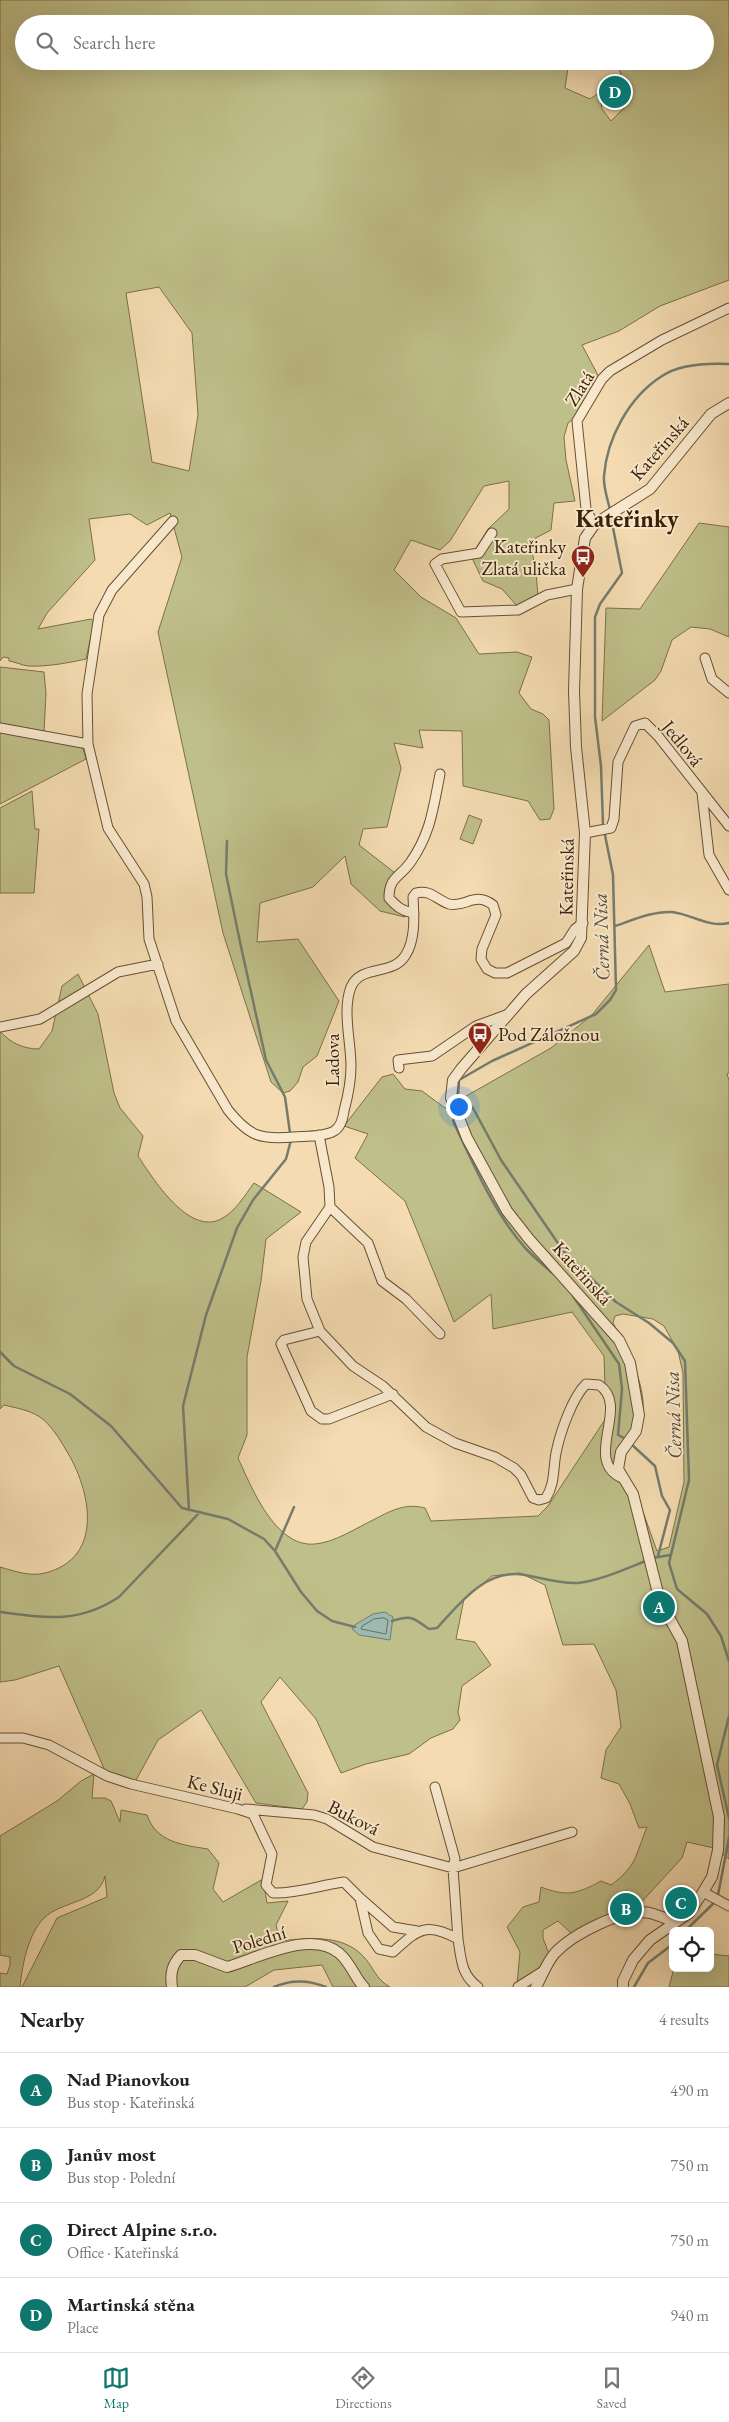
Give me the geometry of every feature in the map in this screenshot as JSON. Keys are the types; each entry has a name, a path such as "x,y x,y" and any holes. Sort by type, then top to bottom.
{"street":[{"name":"Zlatá","path":"594,525 586,509 577,422 602,379 610,371 662,340 729,308"},
{"name":"Kateřinská","path":"623,1987 623,1981 633,1960 650,1940 688,1913 708,1895 718,1850 719,1817 682,1641 660,1601 633,1494 618,1469 621,1452 636,1431 639,1415 630,1363 619,1340 529,1240 507,1211 467,1138 451,1098 453,1080 506,1015 526,994 574,951 582,938 590,832 576,747 574,691 577,589 585,538 594,525 650,489 711,414 729,403"},
{"name":"Ladova","path":"173,521 112,590 99,616 87,694 88,744 108,828 144,884 147,897 150,939 182,1034 228,1110 252,1134 271,1139 286,1138 319,1135 333,1132 338,1128 351,1080 348,1001 351,987 356,978 361,975 389,968 405,956 412,939 413,897 419,892 430,893 448,903 455,904 473,899 487,900 493,905 496,915 482,949 481,959 487,969 495,973 507,973 566,943 575,929 583,923"},
{"path":"492,533 479,553 442,559 435,564 460,612 518,610 547,595 577,589"},
{"path":"705,658 712,679 729,693"},
{"name":"Jedlová","path":"590,832 611,828 614,819 618,762 635,726 645,723 658,736 729,826"},
{"path":"0,728 88,744"},
{"path":"414,914 402,911 394,904 389,898 389,887 396,876 409,865 428,833 440,774"},
{"path":"702,792 710,855 729,890"},
{"path":"0,1027 40,1019 118,972 158,964"},
{"path":"399,1068 398,1060 422,1059 432,1056 476,1026 506,1015"},
{"path":"319,1135 329,1187 330,1207 306,1242 303,1257 307,1299 320,1331 353,1366 393,1394 426,1427 455,1443 495,1456 514,1468 521,1475 533,1498 539,1500 546,1498 550,1491 559,1440 579,1391 586,1384 600,1385 610,1396 612,1402 606,1433 608,1462 613,1473 622,1478"},
{"path":"330,1207 368,1243 382,1281 406,1299 440,1334"},
{"path":"320,1331 284,1340 281,1344 311,1411 322,1419 328,1419 393,1394"},
{"name":"Ke Sluji","path":"0,1738 23,1738 49,1745 107,1776 131,1784 253,1814 272,1854 266,1885 274,1893 288,1894 319,1885 344,1882 393,1927 417,1931 441,1930 458,1939"},
{"path":"435,1787 455,1858 453,1868 462,1969 478,1987"},
{"name":"Buková","path":"238,1809 314,1815 327,1819 373,1846 453,1868"},
{"path":"453,1868 572,1832"},
{"path":"708,1895 726,1905"},
{"path":"360,1898 368,1933 379,1949 393,1952 417,1931"},
{"path":"536,1987 554,1954 573,1939 603,1923 630,1913 649,1913 675,1922"},
{"name":"Polední","path":"172,1987 170,1975 173,1964 182,1955 195,1955 227,1967 263,1953 294,1946 320,1945 338,1951 353,1968 364,1987"},
{"path":"518,1987 546,1970"}],"green space":[{"path":"0,0 729,0 729,280 660,306 619,331 582,345 600,379 577,416 568,423 564,437 566,460 575,501 554,503 551,530 530,541 536,572 538,597 517,606 502,589 483,581 471,556 488,529 509,509 509,481 484,486 450,541 440,550 411,540 394,570 421,597 456,618 479,654 517,652 532,657 519,693 531,709 543,714 549,720 554,809 550,819 540,820 528,801 463,786 462,731 419,730 423,748 394,743 401,768 387,827 363,829 359,845 395,873 386,885 384,895 405,917 380,911 351,884 345,856 313,887 260,903 257,942 298,939 339,1001 317,1056 303,1067 298,1082 290,1091 283,1093 271,1082 223,933 158,632 182,557 170,513 147,525 130,514 89,519 95,560 47,613 38,629 91,619 94,622 86,659 57,664 25,666 3,657 0,661","holes":["612,85 623,85 628,104 611,121 602,109 600,97","159,287 192,333 198,415 189,471 152,462 126,293"]},
{"path":"699,523 729,527 729,637 710,629 691,627 672,640 661,671 655,680 602,721 606,608 640,609"},
{"path":"0,667 44,672 46,693 44,732 0,723"},
{"path":"0,732 80,745 86,759 0,804"},
{"path":"32,791 35,829 39,829 34,893 0,893 0,808"},
{"path":"469,815 482,820 473,844 460,839"},
{"path":"649,945 665,992 729,984 729,1073 727,1074 729,1080 729,1859 714,1848 687,1842 682,1858 636,1908 573,1935 558,1921 543,1930 543,1938 549,1954 541,1968 517,1984 520,1952 507,1927 523,1907 539,1902 541,1887 558,1892 572,1893 601,1881 611,1885 631,1866 647,1827 639,1828 630,1804 619,1784 601,1778 606,1750 621,1727 616,1690 594,1644 563,1645 545,1585 520,1573 492,1576 464,1599 456,1639 475,1642 491,1665 462,1686 458,1712 460,1720 453,1729 431,1738 409,1754 366,1764 341,1773 316,1719 280,1677 261,1702 308,1793 307,1802 302,1809 256,1803 201,1710 158,1740 135,1782 106,1773 59,1666 15,1680 0,1682 0,1567 22,1573 40,1574 64,1565 77,1553 85,1538 87,1521 82,1484 75,1466 58,1436 44,1420 36,1415 4,1405 0,1409 0,1031 8,1039 18,1044 28,1048 39,1049 52,1031 62,986 78,974 98,1014 114,1093 120,1108 143,1136 138,1156 172,1202 196,1219 209,1222 221,1219 231,1212 254,1183 301,1212 266,1239 261,1281 247,1357 247,1435 238,1458 258,1499 276,1526 288,1536 301,1543 315,1544 338,1538 399,1508 412,1506 425,1508 431,1521 538,1516 548,1506 606,1418 604,1356 572,1312 493,1329 491,1294 454,1322 405,1201 355,1158 368,1134 344,1126 382,1077 393,1074 405,1089 422,1091 445,1108 551,1048 591,1016","holes":["623,1314 653,1319 664,1326 678,1351 683,1373 684,1482 669,1547 657,1551 637,1495 621,1463 640,1425 643,1403 639,1379 624,1343 613,1323 615,1316"]},
{"path":"94,1774 92,1798 105,1798 111,1801 120,1822 121,1810 147,1815 151,1824 163,1837 180,1844 208,1849 219,1863 213,1889 223,1902 263,1879 267,1903 288,1901 276,1925 280,1941 323,1939 354,1948 366,1959 378,1977 390,1987 333,1987 322,1965 274,1970 245,1987 22,1987 57,1918 107,1897 105,1876 101,1885 88,1897 51,1912 44,1918 30,1941 24,1960 20,1987 0,1987 0,1973 7,1974 10,1957 0,1955 0,1836 57,1801 81,1781"},
{"path":"714,1954 729,1956 729,1987 669,1987 673,1972 714,1972"}],"water":[{"path":"385,1612 393,1617 390,1640 359,1635 352,1629 353,1626 373,1614"}],"waterway":[{"name":"Černá Nisa","path":"610,510 604,485 606,462 615,433 639,395 662,376 677,369 703,364 729,364"},
{"name":"Černá Nisa","path":"611,518 622,573 600,604 595,617 595,717 601,766 603,825 613,875 616,990 610,1000 596,1014 492,1061 459,1080 458,1097 473,1108 501,1160 564,1252 616,1302 649,1323 673,1343 685,1361 689,1480 669,1563 677,1589 707,1614 721,1636 729,1661"},
{"path":"189,1510 183,1406 206,1315 237,1228 253,1200 286,1159 291,1140 285,1097 266,1060 240,942 226,874 227,841"},
{"path":"615,926 643,916 665,912 679,913 714,924 729,923"},
{"path":"461,1114 473,1108"},
{"path":"456,1117 453,1121 485,1188 504,1220 526,1249 555,1275"},
{"path":"573,1296 619,1364 622,1389 618,1435 626,1439"},
{"path":"0,1352 14,1366 70,1394 111,1426 182,1508 228,1519 264,1539 275,1551 301,1592 317,1611 332,1621 355,1627"},
{"path":"630,1443 655,1466 662,1496 670,1510 658,1556"},
{"path":"275,1551 294,1507"},
{"path":"0,1612 61,1617 89,1612 104,1606 119,1597 200,1512"},
{"path":"653,1558 670,1555"},
{"path":"392,1621 412,1618 429,1629 437,1628 465,1598 486,1582 498,1577 511,1574 558,1582 587,1582 648,1560"},
{"name":"Černá Nisa","path":"729,1716 717,1765 729,1818"},
{"name":"Černá Nisa","path":"689,1927 717,1900 729,1838"},
{"name":"Černá Nisa","path":"634,1987 648,1963 669,1947"},
{"path":"274,1987 300,1981 326,1987"}],"place":[{"name":"Martinská stěna","path":"615,92"},
{"name":"Kateřinky Zlatá ulička","path":"583,578"},
{"name":"Pod Záložnou","path":"480,1055"},
{"name":"Nad Pianovkou","path":"659,1607"},
{"name":"Direct Alpine s.r.o.","path":"681,1903"},
{"name":"Janův most","path":"626,1909"}],"district":[{"name":"Kateřinky","path":"627,519"}]}
